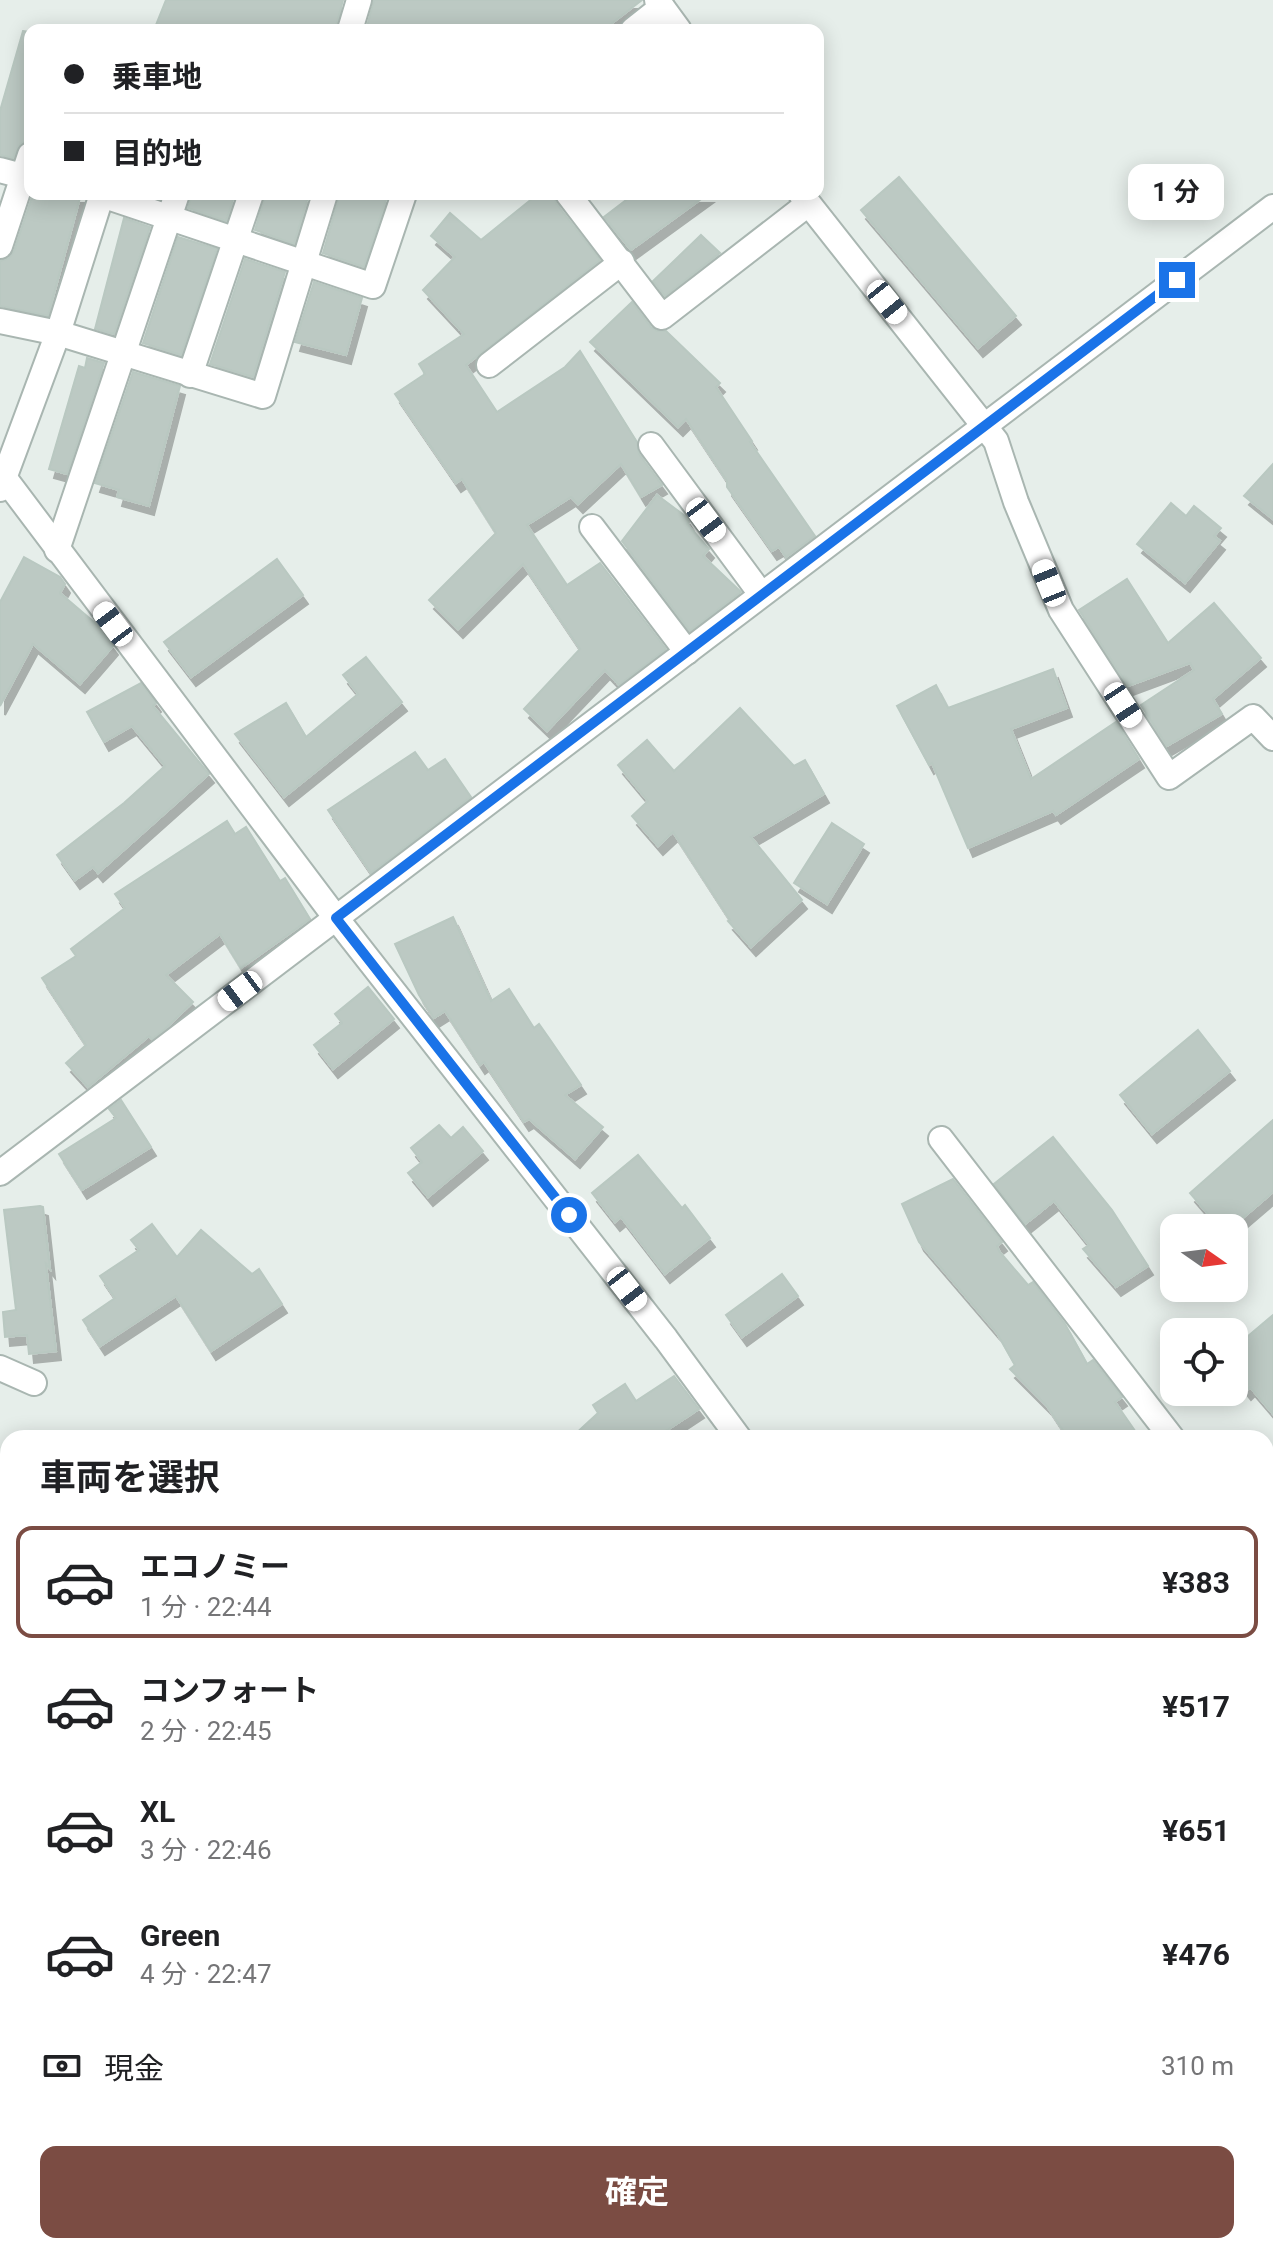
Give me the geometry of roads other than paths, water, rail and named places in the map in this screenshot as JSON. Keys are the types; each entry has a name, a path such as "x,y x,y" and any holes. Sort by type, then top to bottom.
{"street":[{"path":"352,24 359,0"},
{"path":"639,24 660,3 675,24"},
{"path":"0,246 21,170"},
{"path":"99,200 58,333 1,480 733,1430"},
{"path":"119,200 373,286 402,200"},
{"path":"57,550 175,200"},
{"path":"190,375 249,200"},
{"path":"0,321 58,333 263,396 323,200"},
{"path":"573,200 662,317 804,200"},
{"path":"806,200 996,441 1016,502 1061,610 1169,777 1253,717 1273,738"},
{"path":"0,1173 1273,207"},
{"path":"489,365 622,262"},
{"path":"651,445 761,594"},
{"path":"592,527 687,652"},
{"path":"941,1139 1166,1430"},
{"path":"0,1368 34,1383"}]}
